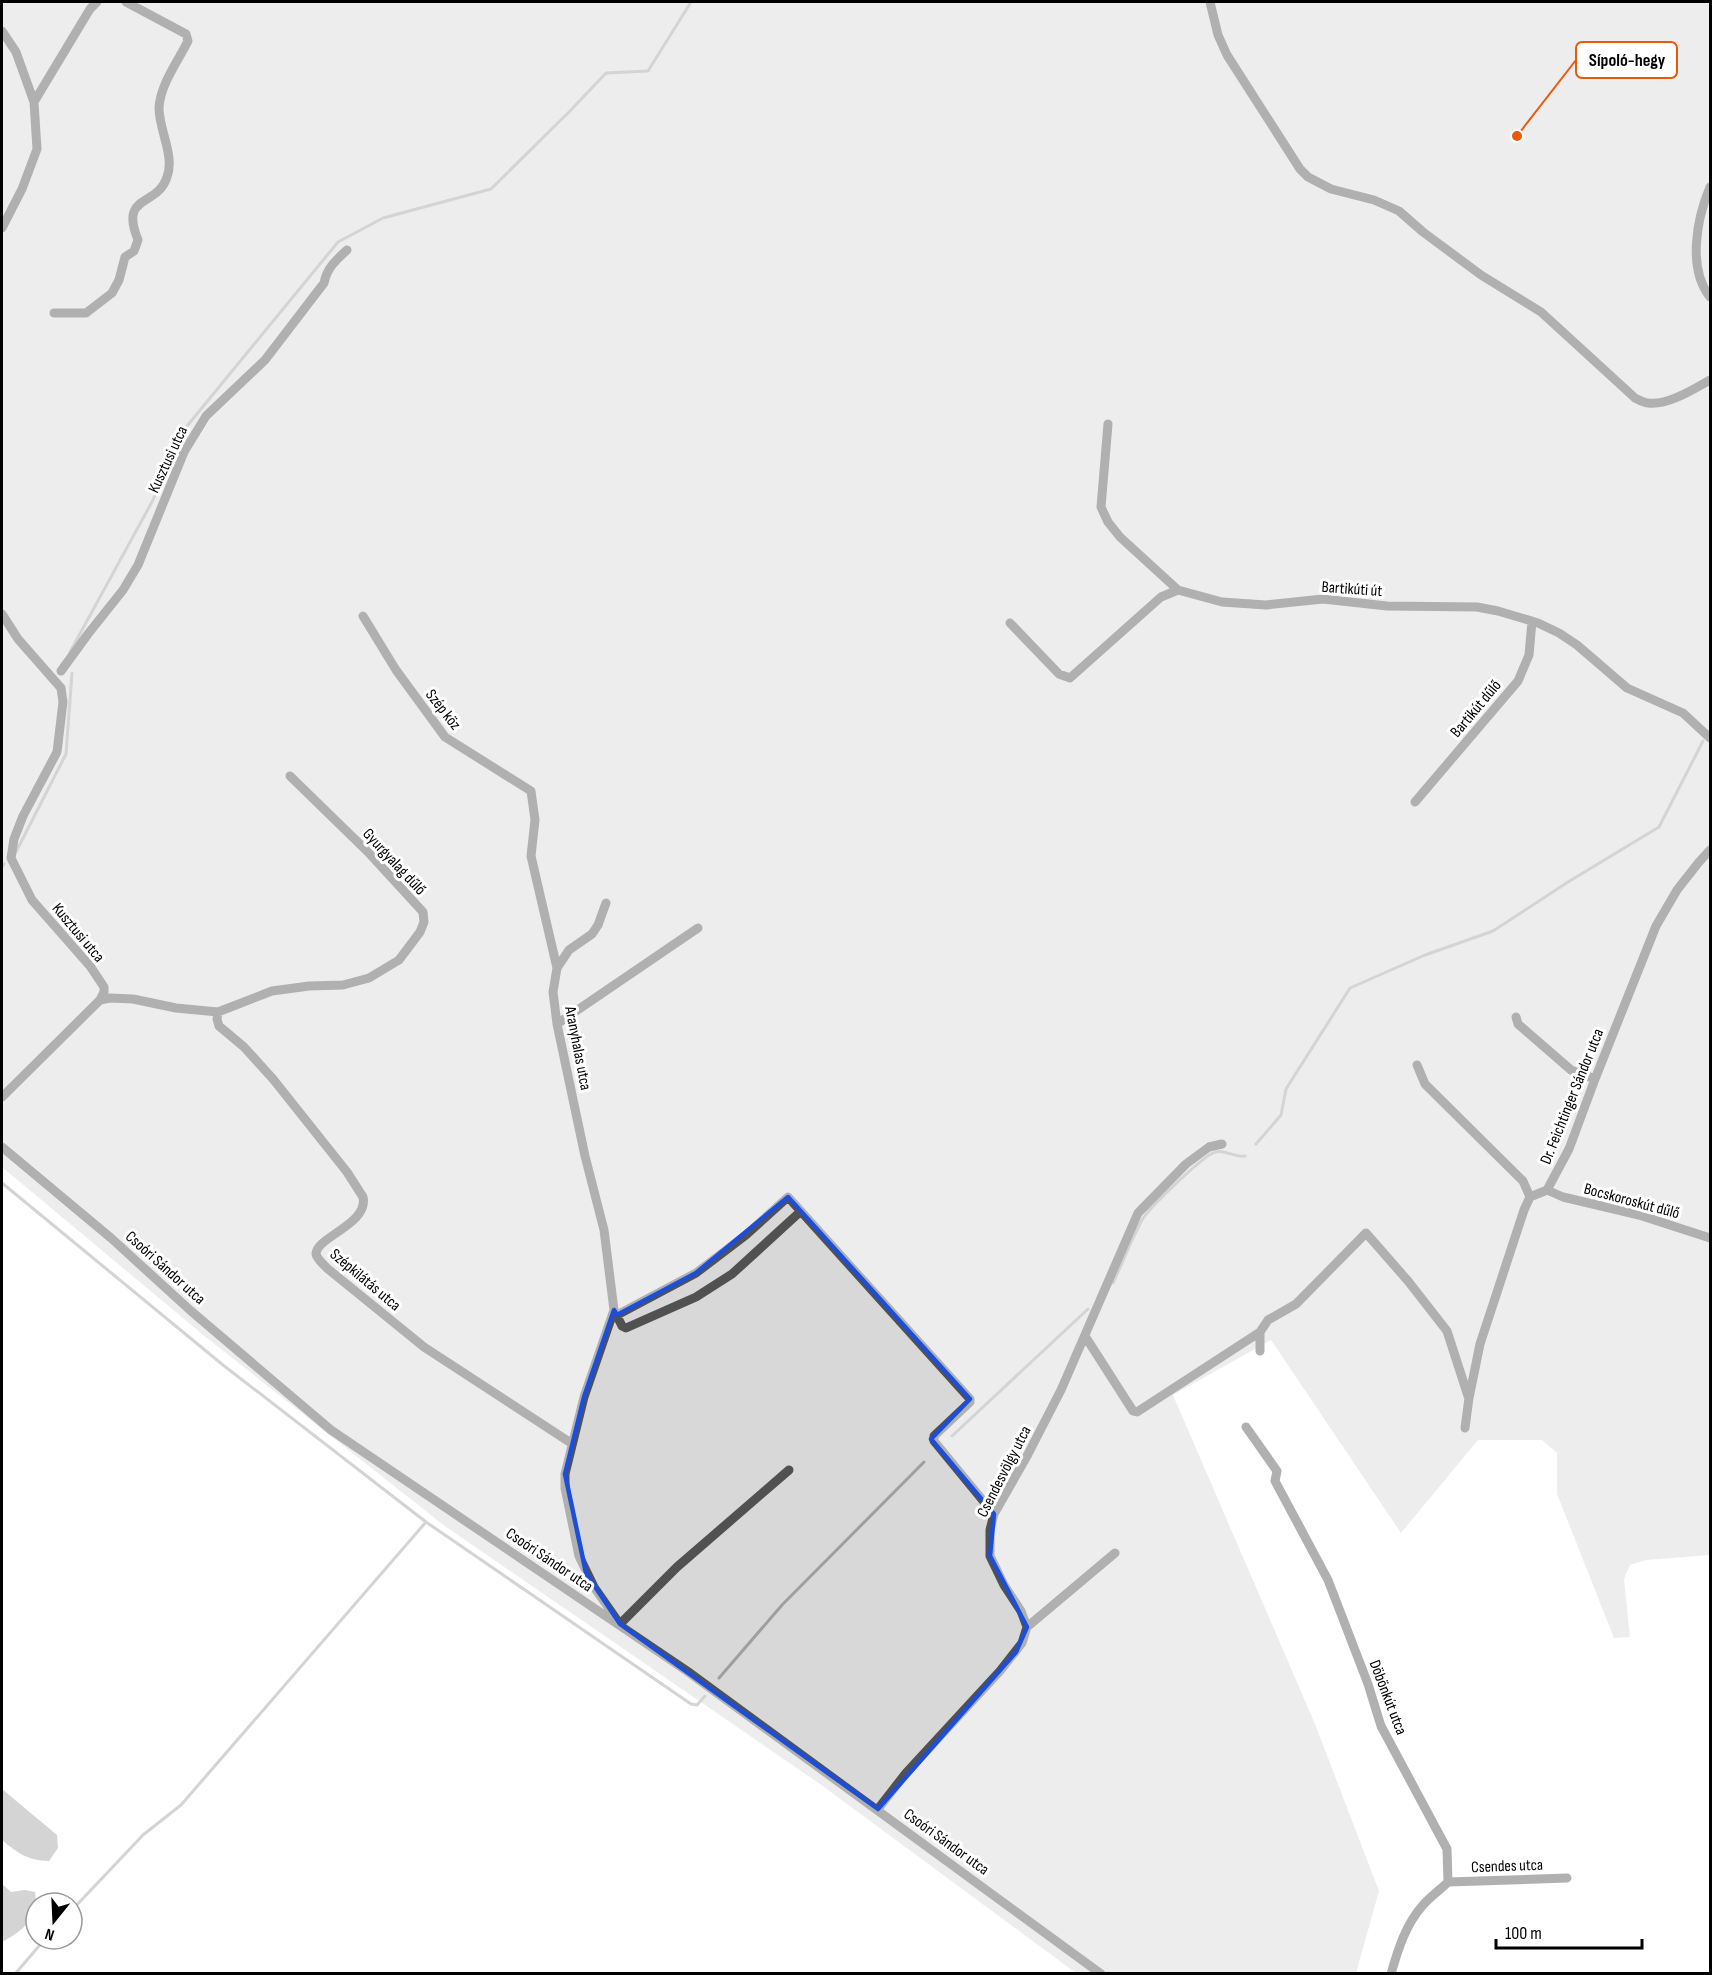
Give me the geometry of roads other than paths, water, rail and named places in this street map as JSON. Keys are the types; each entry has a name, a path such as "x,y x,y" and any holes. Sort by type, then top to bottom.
{"street":[{"path":"34,102 90,9 97,2"},
{"path":"54,314 86,313 112,293 119,280 125,257 134,251 138,240 132,218 136,207 162,189 170,167 159,111 160,96 188,40 186,34 126,2"},
{"path":"1210,2 1218,35 1227,55 1300,169 1308,177 1331,189 1374,200 1399,211 1481,275 1540,312 1635,398 1647,404 1658,403 1710,380"},
{"path":"2,31 16,52 34,102 37,149 22,189 2,228"},
{"path":"1710,188 1696,231 1696,252 1700,273 1710,297"},
{"name":"Kusztusi utca","path":"61,671 123,590 138,565 193,435 219,402 265,360 324,283 325,275 331,265 347,250"},
{"path":"1010,623 1059,674 1070,678 1161,597 1178,590 1120,537 1108,522 1101,507 1108,424"},
{"name":"Bartikúti út","path":"1178,590 1222,602 1266,605 1323,599 1387,606 1477,607 1498,611 1532,621 1559,633 1577,645 1627,688 1683,713 1710,738"},
{"path":"2,614 18,639 61,688 63,702 57,752 23,816 14,839 11,858"},
{"name":"Szép köz","path":"363,616 396,670 445,737 531,791"},
{"name":"Bartikút dűlő","path":"1415,802 1518,681 1529,656 1532,621"},
{"name":"Gyurgyalag dűlő","path":"100,1000 133,999 176,1008 218,1012 272,991 309,986 343,985 369,978 399,960 420,932 424,922 423,912 368,852 290,776"},
{"name":"Aranyhalas utca","path":"531,791 535,820 531,856 557,968 553,992 558,1024 585,1156 604,1230 616,1312 584,1397 571,1443 565,1474 565,1488 579,1556 594,1587 620,1624"},
{"path":"2,846 11,858"},
{"name":"Dr. Feichtinger Sándor utca","path":"1530,1197 1547,1190 1569,1149 1594,1079 1656,926 1677,890 1710,850"},
{"name":"Kusztusi utca","path":"11,858 32,900 90,966 104,987 100,1000"},
{"path":"557,968 568,950 592,934 598,926 606,903"},
{"path":"558,1024 699,928"},
{"path":"2,1097 100,1000"},
{"name":"Szépkilátás utca","path":"218,1012 219,1026 244,1047 273,1079 347,1172 363,1197 362,1209 356,1218 321,1245 316,1251 317,1256 328,1269 424,1347 571,1443"},
{"path":"1516,1017 1518,1024 1571,1070 1594,1079"},
{"path":"1418,1065 1425,1084 1523,1181 1530,1197 1480,1344 1465,1428"},
{"name":"Csendesvölgy utca","path":"1027,1627 1021,1611 1004,1585 990,1556 990,1530 994,1514 1027,1456 1085,1336 1138,1213 1186,1164 1209,1147 1222,1144"},
{"name":"Csoóri Sándor utca","path":"2,1147 111,1238 191,1311 331,1430 620,1624 878,1809 1101,1974"},
{"name":"Bocskoroskút dűlő","path":"1547,1190 1563,1197 1639,1215 1710,1238"},
{"path":"801,1211 732,1274 696,1297 626,1328 622,1326 616,1312 696,1273 746,1235 788,1197 801,1211 970,1399 970,1402 934,1436 933,1441 994,1514"},
{"path":"1085,1336 1133,1411 1137,1412 1260,1332 1268,1320 1296,1304 1365,1233 1408,1281 1447,1331 1469,1398"},
{"path":"1260,1332 1260,1351"},
{"name":"Döbönkút utca","path":"1246,1427 1277,1471 1275,1481 1328,1580 1368,1684 1381,1726 1447,1849 1448,1882"},
{"path":"620,1624 677,1567 789,1470"},
{"path":"878,1809 912,1765 1016,1652 1022,1643 1027,1627 1115,1553"},
{"name":"Csendes utca","path":"1448,1882 1567,1878"},
{"path":"1391,1974 1411,1920 1424,1904 1448,1882"}],"waterway":[{"path":"70,652 153,500 183,431 338,242 383,218 491,189 606,73 648,71 691,2"},
{"path":"16,852 66,754 72,673"},
{"path":"1256,1144 1281,1115 1286,1089 1350,988 1425,955 1493,931 1659,827 1703,741"},
{"path":"1113,1283 1142,1220 1175,1184 1213,1153 1245,1156"},
{"path":"2,1183 223,1365 426,1522 691,1704 697,1705 705,1696"},
{"path":"952,1436 1088,1309"},
{"path":"719,1678 782,1605 924,1462"},
{"path":"84,1897 143,1835 181,1805 426,1522"},
{"path":"15,1974 35,1951"}],"place":[{"name":"Sípoló-hegy","path":"1517,136"}]}
